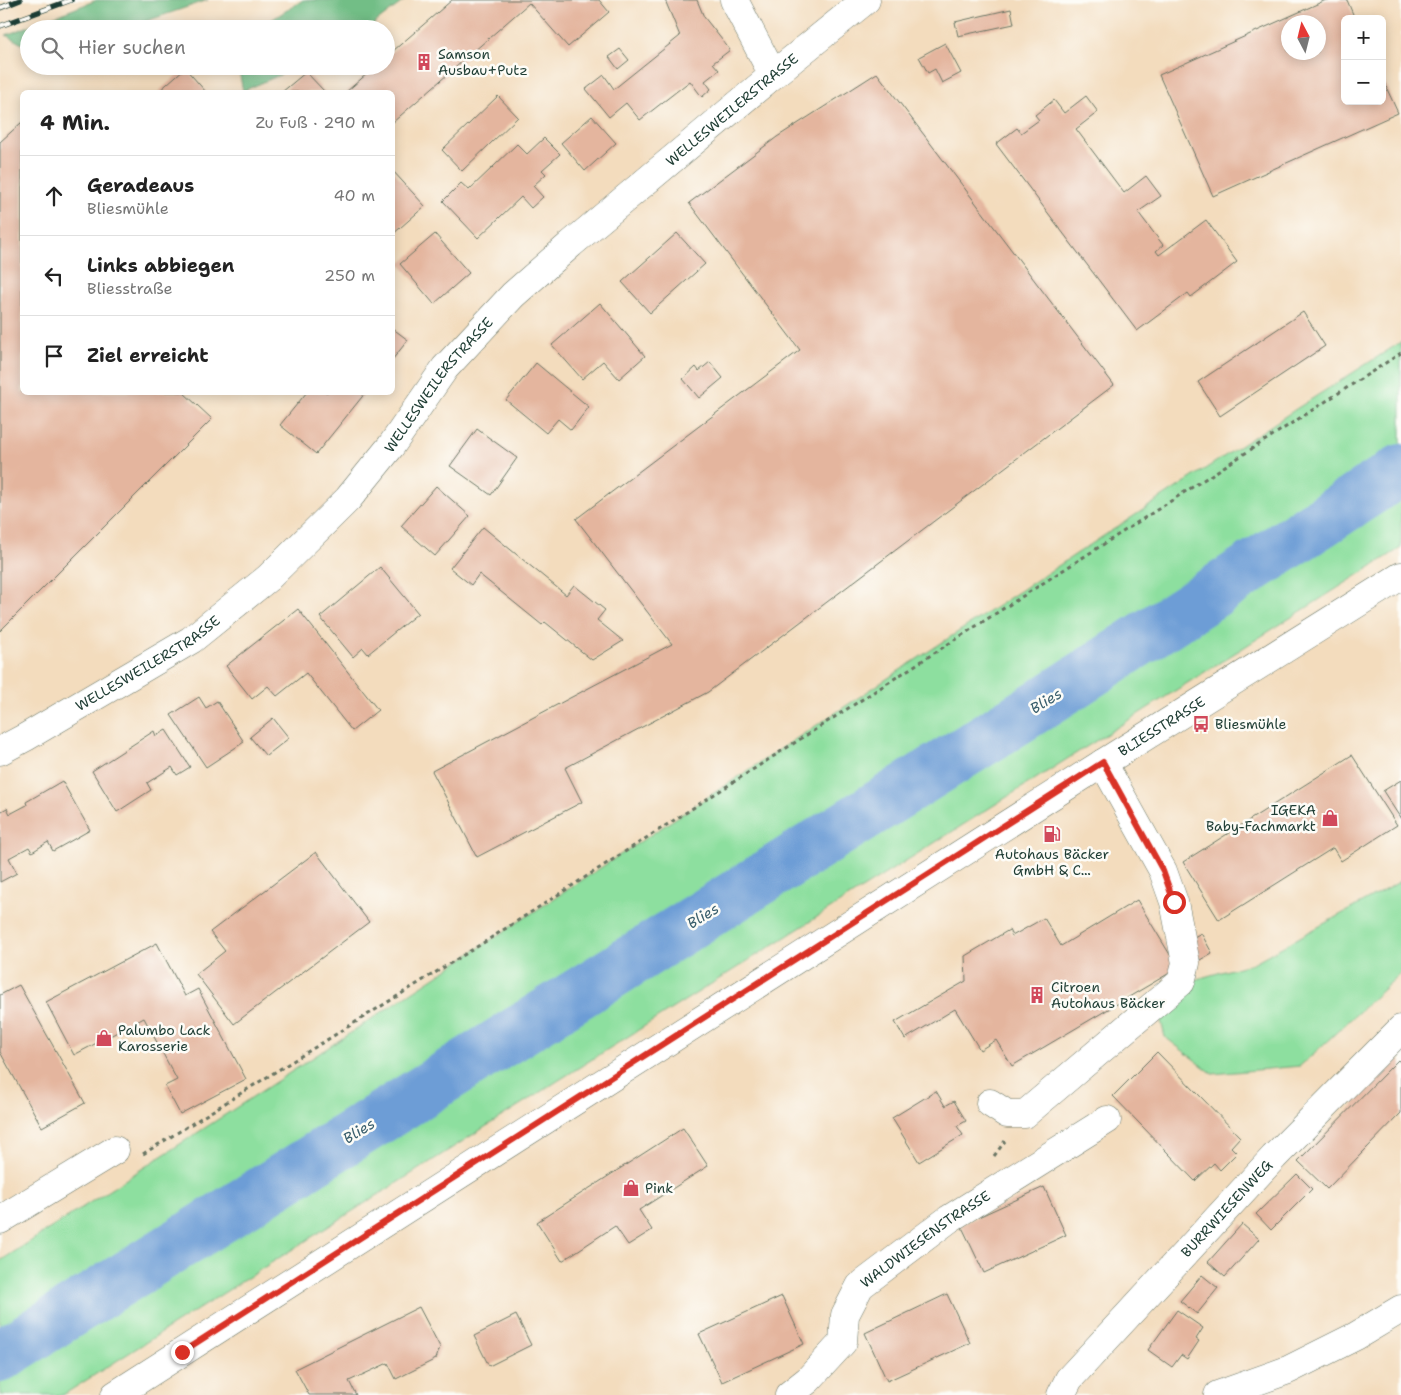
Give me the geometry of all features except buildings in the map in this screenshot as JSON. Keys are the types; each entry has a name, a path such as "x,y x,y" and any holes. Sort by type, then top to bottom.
{"street":[{"path":"734,0 773,75"},
{"name":"WELLESWEILERSTRASSE","path":"0,751 191,640 268,578 348,500 391,446 445,368 513,294 773,75 866,0"},
{"name":"BLIESSTRASSE","path":"115,1395 1103,762 1401,576"},
{"path":"990,1103 1008,1114 1025,1114 1181,982 1186,963 1174,902 1163,871 1103,762"},
{"name":"BURRWIESENWEG","path":"1061,1395 1070,1379 1274,1156 1401,1029"},
{"name":"WALDWIESENSTRASSE","path":"789,1395 808,1380 843,1342 845,1315 860,1286 950,1219 1107,1120"},
{"path":"0,1220 125,1154"},
{"path":"1218,1395 1288,1370 1356,1336 1401,1309"}],"path":[{"path":"125,1154 483,943 1401,353"}],"green space":[{"path":"97,0 208,0 149,20 45,20"},
{"path":"303,0 405,0 379,20 271,20"},
{"path":"20,30 20,43 6,35"},
{"path":"240,75 279,75 245,90 243,90"},
{"path":"1401,342 1401,548 63,1395 0,1395 0,1261 294,1070 1296,409"},
{"path":"1401,881 1401,973 1300,1066 1213,1074 1165,1037 1160,1017 1197,979 1253,963"}],"waterway":[{"name":"Blies","path":"0,1356 1051,698 1401,470"}],"railway":[{"path":"0,8 20,0"},
{"path":"0,26 71,0"}],"place":[{"name":"Samson Ausbau+Putz","path":"424,62"},
{"name":"Bliesmühle","path":"1201,724"},
{"name":"IGEKA Baby-Fachmarkt","path":"1330,818"},
{"name":"Autohaus Bäcker GmbH & C...","path":"1052,834"},
{"name":"Citroen Autohaus Bäcker","path":"1037,995"},
{"name":"Palumbo Lack Karosserie","path":"104,1038"},
{"name":"Pink","path":"631,1188"}],"route":[{"path":"182,1352 1103,762 1163,871 1174,902"}]}
